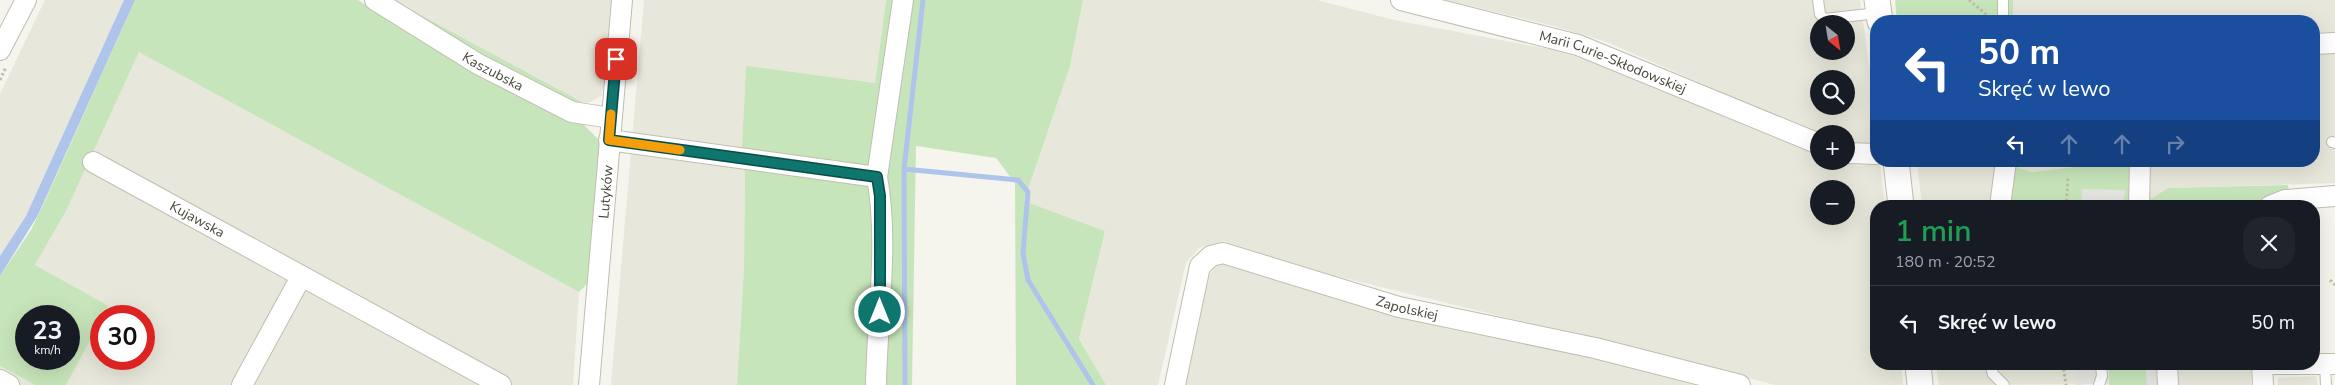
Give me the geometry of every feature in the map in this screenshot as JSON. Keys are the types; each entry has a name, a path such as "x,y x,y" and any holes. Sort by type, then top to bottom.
{"street":[{"path":"0,50 26,0"},
{"name":"Lutyków","path":"588,385 622,0"},
{"path":"876,385 880,303 880,196 877,177 903,0"},
{"name":"Marii Curie-Skłodowskiej","path":"1401,0 1578,45 1810,140"},
{"name":"Kaszubska","path":"376,2 478,64 572,112 611,118"},
{"path":"2320,44 2335,43"},
{"path":"609,140 877,177"},
{"path":"1855,153 1870,154"},
{"name":"Kujawska","path":"93,162 301,278 502,385"},
{"path":"1897,167 1900,200"},
{"path":"2001,200 2005,167"},
{"path":"2139,200 2140,167"},
{"path":"2286,200 2335,196"},
{"name":"Zapolskiej","path":"1175,385 1200,266 1211,256 1223,253 1399,307 1596,348 1740,385"},
{"path":"242,385 301,278"},
{"path":"1919,370 1920,385"},
{"path":"2167,370 2168,385"},
{"path":"2262,370 2263,385"},
{"path":"0,380 9,385"}],"lane":[{"path":"1818,0 1820,14 1824,19 1879,11"},
{"path":"2003,0 2003,15"},
{"path":"2326,385 2330,364"},
{"path":"1992,370 1993,374 2004,385"},
{"path":"2099,385 2102,370"}],"path":[{"path":"1969,0 1986,15"},
{"path":"2066,200 2068,178"},
{"path":"2330,280 2335,284"},
{"path":"2064,370 2066,385"}],"shaded area":[{"path":"45,0 124,0 26,216 0,256 0,94"},
{"path":"393,0 613,0 606,81 601,96 590,102 582,102"},
{"path":"644,0 886,0 875,83 746,67 742,146 745,175 744,267 737,385 611,385"},
{"path":"1083,0 1317,0 1394,20 1554,50 1619,70 1810,149 1810,170 1855,170 1855,165 1880,167 1884,200 1870,200 1870,370 1902,370 1903,385 1775,385 1315,271 1223,241 1199,248 1186,263 1158,385 1106,385 1079,339 1105,231 1024,201 1070,66"},
{"path":"1446,0 1860,0 1870,72 1870,144 1855,145 1855,125 1810,125 1810,131 1607,42 1554,26"},
{"path":"2013,0 2335,0 2335,32 2320,33 2320,15 2013,15"},
{"path":"139,51 579,292 573,385 66,385 74,370 80,370 80,359 90,340 90,370 155,370 155,305 107,305 35,265 66,211"},
{"path":"2335,53 2335,183 2168,188 2152,198 2145,197 2146,167 2320,167 2320,54"},
{"path":"1918,167 1997,167 1993,200 1921,200"},
{"path":"2016,167 2073,167 2031,172"},
{"path":"2082,189 2125,190 2124,200 2081,200"},
{"path":"1223,262 1232,263 1448,329 1502,338 1671,375 1706,385 1184,385 1207,278 1214,268"},
{"path":"0,366 35,385 0,385"},
{"path":"1937,370 2109,370 2110,384 1939,385"},
{"path":"2076,370 2097,370 2098,383 2077,385"},
{"path":"2146,370 2161,370 2161,385 2147,385"},
{"path":"2174,370 2251,370 2251,385 2174,385"},
{"path":"2316,376 2318,385 2278,385 2278,378"}],"green space":[{"path":"135,0 358,0 392,22 543,106 582,123 601,142 591,280 579,292 139,52 66,211 35,265 107,305 90,305 90,340 80,359 80,305 15,305 15,370 74,370 66,385 35,385 0,366 0,276 31,230"},
{"path":"393,0 582,102 590,102 570,103 539,91"},
{"path":"886,0 1083,0 1070,66 1024,201 1105,231 1079,339 1106,385 1016,385 1015,183 996,158 916,146 912,385 737,385 744,267 745,175 742,146 746,66 875,83"},
{"path":"1895,0 2013,0 2013,15 1896,15"},
{"path":"2016,167 2031,172 2073,167 2146,167 2145,197 2152,198 2168,188 2288,185 2289,192 2265,200 2011,200"},
{"path":"2109,370 2146,370 2147,385 2109,385"}],"water":[{"path":"124,0 135,0 38,215 0,276 0,256 26,216"}],"waterway":[{"path":"905,385 904,169 923,0"},
{"path":"904,169 1018,180 1028,192 1023,253 1028,280 1093,385"}],"slow traffic":[{"path":"611,114 609,140 680,150"}],"route":[{"path":"616,59 609,140 877,177 880,196 880,312"}]}
